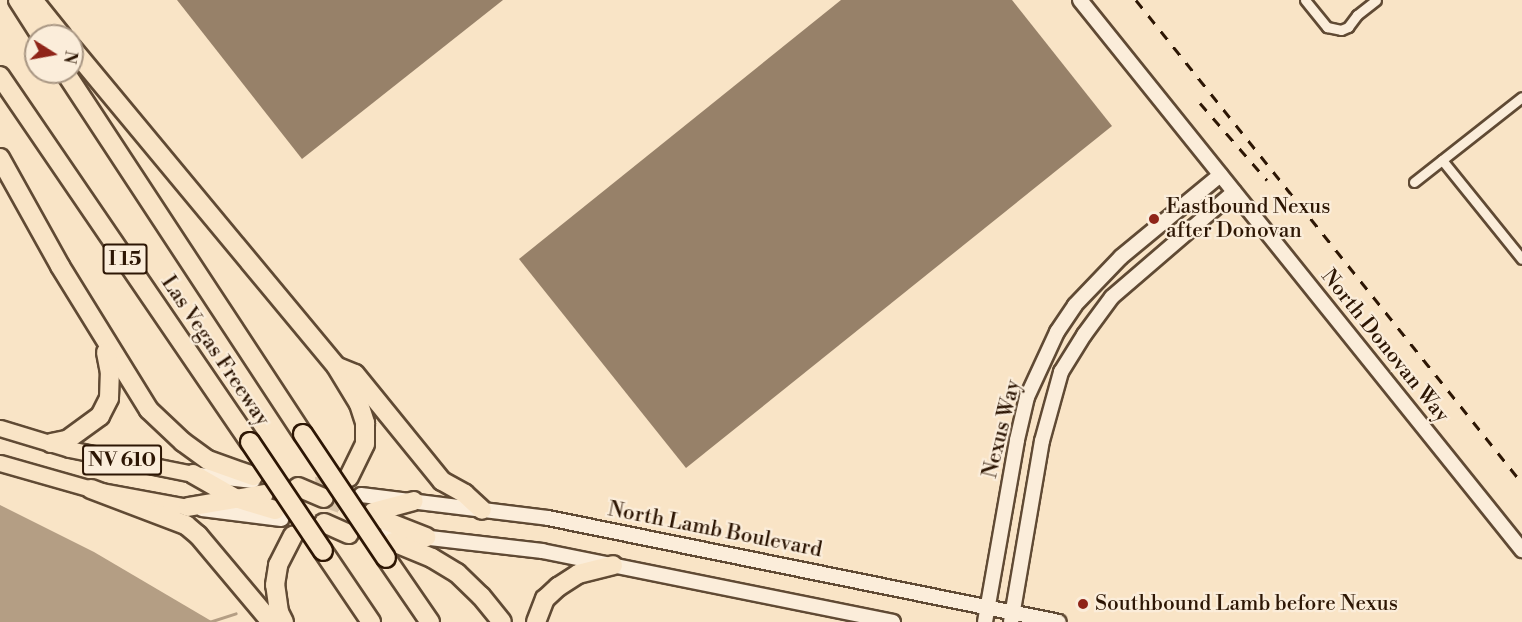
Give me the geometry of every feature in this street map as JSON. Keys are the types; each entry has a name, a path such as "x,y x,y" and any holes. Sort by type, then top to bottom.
{"highway":[{"path":"18,0 33,24"},
{"path":"33,0 52,24"},
{"path":"84,62 336,366 359,404 365,423 365,444 349,477"},
{"name":"Las Vegas Freeway","path":"0,76 371,622"},
{"name":"Las Vegas Freeway","path":"73,84 303,434 383,533 430,622"},
{"path":"0,158 105,341 149,410 183,442 208,460 257,484"},
{"path":"51,443 67,440 100,416 109,398 110,373 105,341"},
{"path":"336,366 355,374 442,481 465,494 482,510"},
{"path":"193,474 235,498 278,514"},
{"path":"188,507 235,498 257,484"},
{"path":"91,489 186,525 198,535 271,622"},
{"path":"383,533 414,501"},
{"path":"383,533 426,537"},
{"path":"383,533 457,573 481,596 502,622"},
{"path":"284,622 279,612 275,585 278,565 293,536"},
{"path":"536,622 545,599 558,587 578,574 613,566"}],"main road":[{"name":"NV 610","path":"0,428 51,443 193,474"},
{"name":"NV 610","path":"0,464 91,489 188,507"}],"street":[{"name":"North Donovan Way","path":"1080,0 1522,550"},
{"path":"1305,0 1322,22 1335,29 1348,27 1357,15 1376,0"},
{"path":"1414,182 1522,97"},
{"path":"1442,160 1522,259"},
{"name":"Nexus Way","path":"985,622 1017,440 1028,397 1057,332 1075,305 1121,257 1220,176"},
{"name":"Nexus Way","path":"1012,617 1042,441 1061,372 1112,297 1234,192"},
{"path":"193,474 257,484"},
{"name":"North Lamb Boulevard","path":"361,495 548,518 988,607 1012,617 1059,622"},
{"path":"188,507 278,514"},
{"path":"426,537 542,551 892,622"}],"shaded area":[{"path":"0,505 94,552 213,622 0,622"}],"building":[{"path":"177,0 503,0 302,159"},
{"path":"841,0 1012,0 1112,126 686,468 519,259"}],"waterway":[{"path":"209,622 236,613"}],"tunnel":[{"path":"316,486 342,483 348,478"},
{"path":"324,498 362,512"}],"railway":[{"path":"1136,0 1522,483"},
{"path":"1200,103 1267,180"}],"place":[{"name":"Eastbound Nexus after Donovan","path":"1154,219"},
{"name":"Southbound Lamb before Nexus","path":"1083,604"}]}
